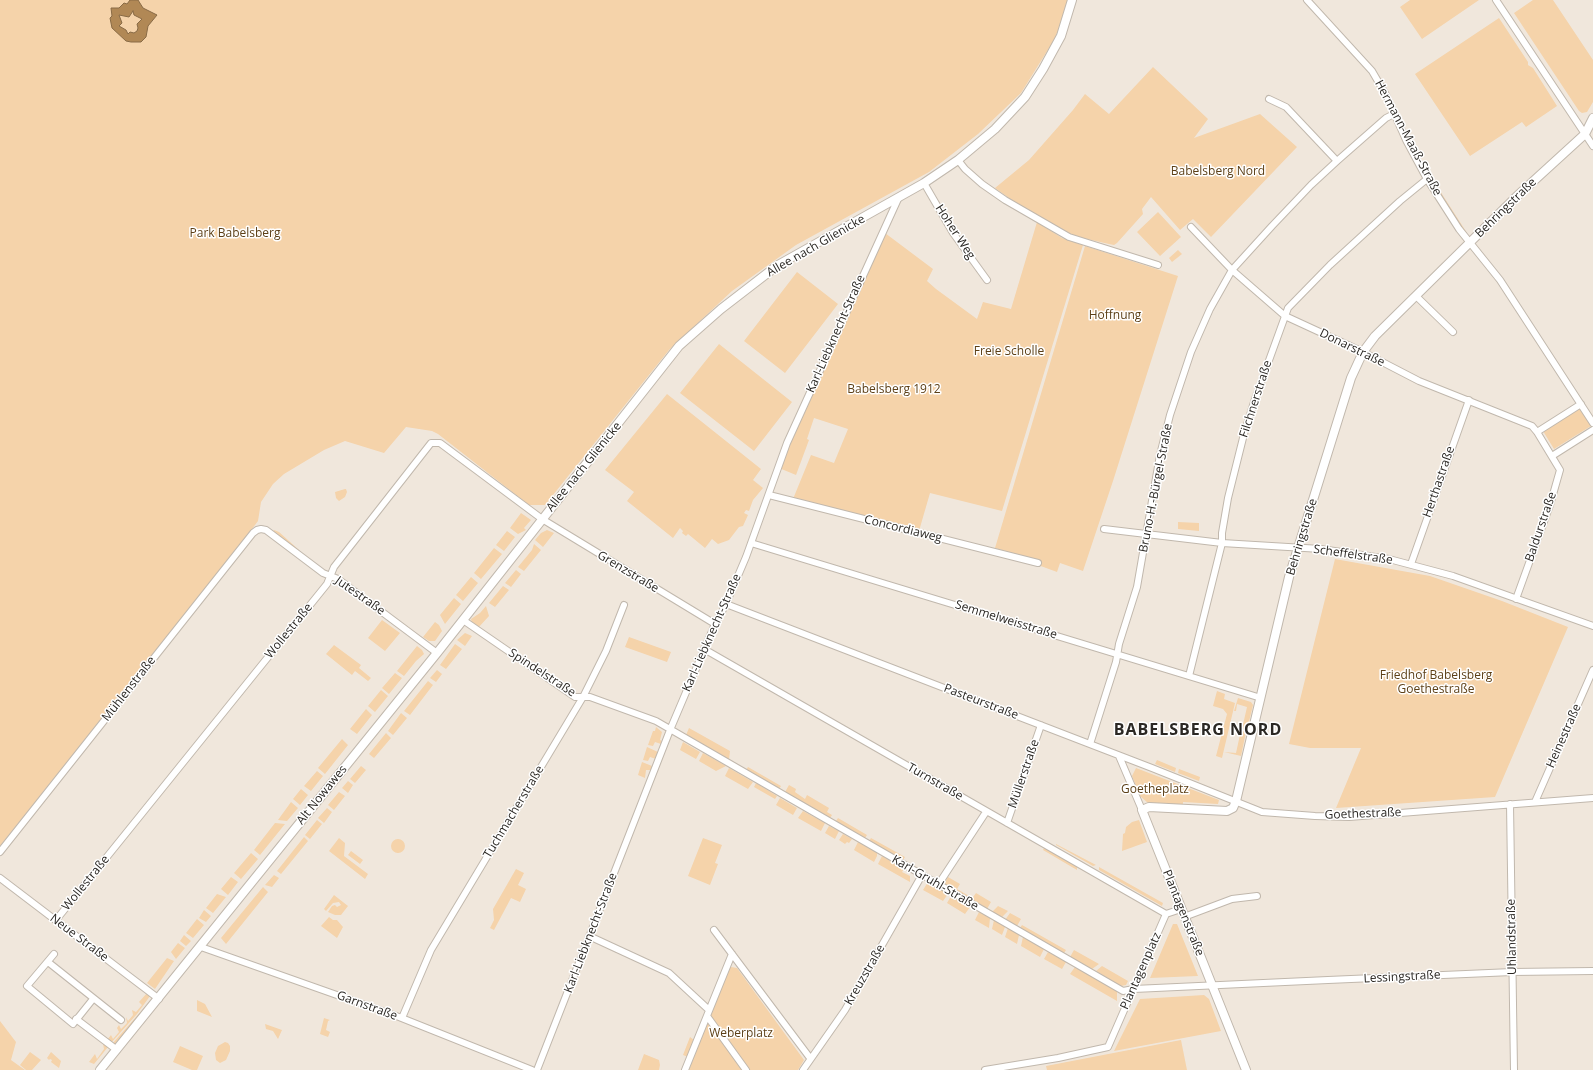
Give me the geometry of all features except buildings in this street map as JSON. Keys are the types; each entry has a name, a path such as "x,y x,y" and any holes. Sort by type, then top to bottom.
{"street":[{"name":"Allee nach Glienicke","path":"542,519 680,346 721,309 778,265 898,199 924,183 958,160 995,129 1025,97 1043,69 1061,36 1072,0"},
{"name":"Hermann-Maaß-Straße","path":"1307,0 1372,71 1386,95 1427,179 1448,212 1500,280 1593,423"},
{"path":"1496,0 1593,146"},
{"path":"1269,99 1286,107 1337,161"},
{"name":"Bruno-H.-Bürgel-Straße","path":"1090,744 1137,587 1160,455 1170,415 1191,352 1210,309 1232,270 1297,200 1337,161 1386,118 1394,114"},
{"name":"Behringstraße","path":"1236,801 1289,577 1351,378 1363,352 1375,336 1470,242 1516,197 1585,134 1593,118"},
{"path":"958,160 965,169 982,184 1005,200 1069,237 1158,265"},
{"name":"Filchnerstraße","path":"1189,676 1222,543 1222,532 1228,498 1244,434 1254,399 1288,308 1330,265 1400,201 1427,179"},
{"name":"Hoher Weg","path":"924,183 953,233 987,280"},
{"name":"Karl-Liebknecht-Straße","path":"537,1070 670,730 715,624 726,604 751,543 769,495 773,478 787,443 898,199"},
{"name":"Donarstraße","path":"1191,226 1232,270 1285,316 1363,352 1419,381 1532,426 1537,432"},
{"path":"1416,296 1452,332"},
{"name":"Herthastraße","path":"1411,564 1469,400"},
{"path":"1537,432 1581,404"},
{"path":"1552,456 1593,430"},
{"name":"Baldurstraße","path":"1516,599 1550,505 1560,470 1537,432"},
{"name":"Wollestraße","path":"56,920 327,584 338,562 429,445 433,442 440,443 542,519"},
{"name":"Concordiaweg","path":"769,495 1038,563"},
{"name":"Alt Nowawes","path":"100,1070 159,999 437,653 542,519"},
{"name":"Grenzstraße","path":"542,519 715,624"},
{"name":"Jutestraße","path":"261,529 266,530 323,573 338,579 437,653"},
{"name":"Mühlenstraße","path":"0,852 253,532 261,529"},
{"name":"Scheffelstraße","path":"1104,529 1222,543 1298,547 1366,555 1411,564 1453,576 1593,626"},
{"name":"Semmelweisstraße","path":"751,543 1260,698"},
{"name":"Pasteurstraße","path":"726,604 1236,801"},
{"name":"Tuchmacherstraße","path":"402,1018 431,950 583,697 606,651 624,605"},
{"name":"Spindelstraße","path":"463,620 575,697 590,698 656,721 670,730"},
{"name":"Turnstraße","path":"704,649 1166,914"},
{"name":"Heinestraße","path":"1535,802 1593,670"},
{"name":"Müllerstraße","path":"1007,823 1041,725"},
{"name":"Karl-Gruhl-Straße","path":"670,730 1123,992 1134,989 1212,986"},
{"name":"Plantagenstraße","path":"1119,756 1246,1070"},
{"name":"Goethestraße","path":"1236,801 1262,812 1349,817 1593,798"},
{"path":"1142,810 1149,807 1227,811 1233,808 1236,801"},
{"name":"Uhlandstraße","path":"1510,804 1514,1070"},
{"path":"938,885 986,812"},
{"name":"Kreuzstraße","path":"802,1070 845,1010 922,875"},
{"name":"Neue Straße","path":"0,878 159,999"},
{"path":"1184,917 1232,899 1257,896"},
{"path":"1166,914 1181,909"},
{"name":"Plantagenplatz","path":"985,1070 1058,1058 1108,1047 1166,914"},
{"path":"714,930 810,1058"},
{"path":"589,936 669,973 708,1013 746,1070"},
{"name":"Garnstraße","path":"201,947 402,1018 532,1070"},
{"path":"54,954 27,986 73,1024 93,998"},
{"path":"685,1070 732,954"},
{"path":"48,962 120,1020"},
{"name":"Lessingstraße","path":"1212,986 1512,972 1593,970"},
{"path":"76,1019 116,1050"}],"green space":[{"name":"Park Babelsberg","path":"0,0 1068,0 1064,16 1054,40 1021,93 978,134 929,172 796,245 732,291 669,350 545,505 529,505 438,434 432,431 406,427 384,453 345,441 324,450 284,474 273,484 261,502 258,521 252,529 0,846"},
{"path":"1410,0 1479,0 1422,39 1400,7"},
{"path":"1533,0 1553,0 1593,60 1593,102 1587,112 1582,113 1579,111 1514,13"},
{"path":"1499,18 1528,62 1528,65 1533,68 1557,106 1526,127 1522,122 1470,156 1415,74"},
{"name":"Babelsberg Nord","path":"1153,67 1208,119 1194,138 1260,114 1297,147 1211,237 1193,219 1180,230 1151,197 1142,209 1143,214 1117,243 1114,245 1109,244 1074,236 1016,203 995,188 1029,160 1073,110 1085,94 1109,114"},
{"path":"1440,191 1467,233 1466,233"},
{"path":"1158,212 1181,237 1160,256 1137,232"},
{"path":"1037,222 1062,238 1083,245 1002,511 930,493 919,531 793,499 811,455 834,463 848,429 814,418 807,439 809,440 796,475 779,468 885,233 933,269 927,281 977,319 983,302 1011,309"},
{"name":"Hoffnung","path":"1085,246 1178,276 1083,571 1060,563 1057,572 1038,565 1039,561 995,548"},
{"path":"1178,250 1182,254 1172,262 1169,258"},
{"path":"797,272 838,304 785,373 744,341"},
{"path":"719,344 792,402 754,451 680,393"},
{"path":"667,394 761,469 753,480 763,488 753,500 749,511 746,510 744,513 748,515 743,526 739,527 729,540 718,544 712,539 705,548 688,534 686,536 682,533 683,531 680,528 673,538 627,501 634,492 605,470"},
{"path":"1580,408 1591,426 1554,449 1543,431"},
{"path":"346,489 347,492 345,497 339,501 336,498 335,492"},
{"path":"521,513 531,520 524,528 526,530 518,534 510,528"},
{"path":"1178,522 1199,523 1199,531 1178,529"},
{"path":"274,530 279,532 299,550 298,551 273,532"},
{"path":"547,530 554,533 543,547 535,540 541,533"},
{"path":"507,531 515,537 504,551 496,545"},
{"path":"534,544 541,550 524,571 518,567 532,550"},
{"path":"494,548 502,554 481,579 474,573"},
{"name":"Friedhof Babelsberg Goethestraße","path":"1335,559 1430,576 1502,601 1568,627 1495,797 1336,808 1361,748 1310,748 1289,744"},
{"path":"516,570 521,574 511,587 505,583"},
{"path":"471,577 478,583 463,601 456,595"},
{"path":"503,586 509,590 495,607 489,603"},
{"path":"454,598 461,604 445,624 440,615"},
{"path":"486,606 489,616 478,628 472,623 471,619 480,613"},
{"path":"382,620 400,633 385,651 368,638"},
{"path":"435,622 439,625 442,631 435,641 429,641 423,637"},
{"path":"465,633 472,636 465,646 457,640"},
{"path":"629,637 671,652 667,662 625,647"},
{"path":"455,644 462,649 446,669 440,665"},
{"path":"334,645 361,665 359,668 371,678 368,681 355,671 352,675 326,654"},
{"path":"417,646 424,654 416,661 404,676 397,671"},
{"path":"437,670 442,674 436,682 430,678"},
{"path":"395,673 402,678 389,694 382,688"},
{"path":"428,681 433,685 410,715 404,711"},
{"path":"381,690 388,696 375,712 368,706"},
{"path":"1217,691 1225,694 1224,699 1235,703 1222,758 1216,756 1227,714 1223,709 1213,706"},
{"path":"1238,698 1251,702 1253,705 1247,730 1242,729 1247,707 1237,704 1236,711 1234,711"},
{"path":"366,709 372,715 357,734 350,729"},
{"path":"401,713 407,718 393,735 388,731"},
{"path":"656,727 662,732 660,740 662,741 661,744 655,742 653,746 648,745 653,731 655,731"},
{"path":"689,728 730,751 729,760 686,735"},
{"path":"1241,730 1246,732 1241,756 1224,752 1236,753"},
{"path":"386,733 391,738 374,758 369,754"},
{"path":"342,739 348,745 325,774 318,768"},
{"path":"683,742 700,752 696,759 680,750"},
{"path":"647,747 658,752 656,759 650,757 648,761 643,760"},
{"path":"703,753 726,766 716,771 699,761"},
{"path":"1157,760 1176,768 1175,772 1155,764"},
{"path":"642,762 652,766 651,770 646,770 645,778 638,775"},
{"path":"361,766 366,770 355,783 350,779"},
{"path":"748,767 781,786 779,789 746,770"},
{"path":"729,768 753,782 748,789 725,776"},
{"name":"Goetheplatz","path":"1136,768 1219,800 1218,804 1183,802 1183,805 1148,803 1140,796 1132,776"},
{"path":"1179,769 1200,777 1199,781 1178,773"},
{"path":"317,771 323,776 311,791 304,786"},
{"path":"348,781 353,785 348,793 342,788"},
{"path":"756,783 777,796 775,799 754,787"},
{"path":"789,785 796,789 795,792 805,799 807,795 829,808 827,812 832,815 830,818 785,792"},
{"path":"301,789 308,795 300,805 293,799"},
{"path":"339,792 345,796 334,810 328,805"},
{"path":"780,798 797,808 793,815 776,805"},
{"path":"291,802 298,808 287,821 278,820"},
{"path":"327,808 332,812 324,823 318,818"},
{"path":"803,811 825,823 821,831 798,818"},
{"path":"838,818 867,835 865,838 836,821"},
{"path":"317,820 322,824 310,839 305,835"},
{"path":"1139,820 1147,842 1122,851 1123,834 1125,833 1126,827 1132,822"},
{"path":"275,823 285,824 260,855 254,850"},
{"path":"829,826 839,831 835,839 825,833"},
{"path":"843,834 852,839 849,843 847,842 845,844 839,840"},
{"path":"304,837 308,841 281,874 277,871"},
{"path":"339,838 345,843 344,856 368,874 365,879 329,851"},
{"path":"703,838 722,845 715,863 718,864 710,885 688,876"},
{"path":"871,838 905,857 903,860 869,841"},
{"path":"398,839 403,841 405,846 403,851 398,853 393,851 391,846 393,841"},
{"path":"858,842 877,853 874,862 854,850"},
{"path":"1056,844 1096,865 1093,866"},
{"path":"1044,848 1077,867 1077,870 1043,850"},
{"path":"351,851 363,860 360,864 348,855"},
{"path":"251,853 258,859 241,879 234,873"},
{"path":"882,856 904,869 902,872 910,876 910,882 878,864"},
{"path":"1099,867 1163,903 1162,906 1099,870"},
{"path":"516,869 524,873 518,885 526,889 520,902 511,898 494,930 490,928 494,920 493,909"},
{"path":"274,875 279,878 272,887 265,885"},
{"path":"231,877 238,882 228,895 221,889"},
{"path":"948,877 960,884 957,889 969,896 968,898 944,884"},
{"path":"928,882 948,894 943,901 923,890"},
{"path":"263,887 268,892 226,944 221,938"},
{"path":"976,893 991,902 987,909 971,900"},
{"path":"217,894 226,897 213,913 206,908"},
{"path":"334,895 348,906 341,915 335,915 328,912 332,906 335,905 337,907 341,905 339,902 333,903 326,911 324,909"},
{"path":"951,896 970,907 965,914 947,903"},
{"path":"998,906 1008,911 1002,917 992,912"},
{"path":"204,910 211,916 206,922 199,918"},
{"path":"979,912 990,918 989,928 975,920"},
{"path":"1010,913 1021,919 1017,926 1005,920"},
{"path":"329,917 333,920 337,920 343,927 337,938 321,926"},
{"path":"197,919 204,925 193,938 186,933"},
{"path":"994,920 1005,927 1002,935 992,929"},
{"path":"1173,924 1177,924 1198,976 1150,978"},
{"path":"1022,925 1066,950 1064,953 1020,928"},
{"path":"1008,928 1019,935 1017,944 1005,937"},
{"path":"184,935 191,941 186,946 180,941"},
{"path":"1023,937 1044,949 1040,957 1021,946"},
{"path":"178,943 185,948 176,959 171,952"},
{"path":"1074,950 1099,964 1092,969 1070,957"},
{"path":"1048,952 1066,962 1062,969 1044,959"},
{"path":"167,958 174,961 155,989 147,983"},
{"path":"1102,966 1128,981 1126,985 1121,986 1096,971"},
{"name":"Weberplatz","path":"731,967 737,968 804,1060 798,1070 689,1070 727,971"},
{"path":"1075,967 1117,991 1117,1001 1070,974"},
{"path":"147,993 150,996 137,1014 111,1043 107,1040 111,1035 113,1039 119,1032 117,1028 119,1025 121,1029 127,1023 126,1017 128,1021 133,1015 132,1010 136,1012 142,1005 139,1002"},
{"path":"1204,995 1209,999 1221,1031 1114,1051 1140,999"},
{"path":"151,1000 114,1045 112,1044"},
{"path":"197,1000 205,1004 212,1017 197,1011"},
{"path":"324,1018 330,1020 328,1021 326,1030 330,1032 328,1037 320,1034"},
{"path":"0,1021 16,1042 11,1060 25,1070 0,1070"},
{"path":"265,1024 282,1030 278,1039 273,1031 266,1029"},
{"path":"690,1037 694,1040 688,1057 683,1055"},
{"path":"1181,1040 1187,1070 1047,1070 1046,1066"},
{"path":"225,1042 230,1046 230,1051 226,1060 220,1063 216,1060 215,1053 218,1046"},
{"path":"103,1044 108,1047 94,1064 89,1062 95,1054 97,1059 104,1049"},
{"path":"180,1046 203,1056 197,1070 192,1070 173,1062"},
{"path":"30,1052 41,1060 32,1070 26,1070 20,1065"},
{"path":"51,1052 61,1061 59,1068 51,1062 52,1060 47,1058"},
{"path":"644,1054 659,1060 659,1070 638,1070"}],"shaded area":[{"path":"130,0 138,0 143,8 157,15 148,26 146,37 141,42 126,41 112,28 110,18 112,16 111,8 119,8 124,3 127,4","holes":["133,11 134,15 142,19 137,24 137,31 134,33 130,32 128,34 126,30 119,26 122,23 119,15 129,17"]}],"district":[{"name":"BABELSBERG NORD","path":"1198,730"}],"park label":[{"name":"Freie Scholle","path":"1009,352"},
{"name":"Babelsberg 1912","path":"894,390"}]}
